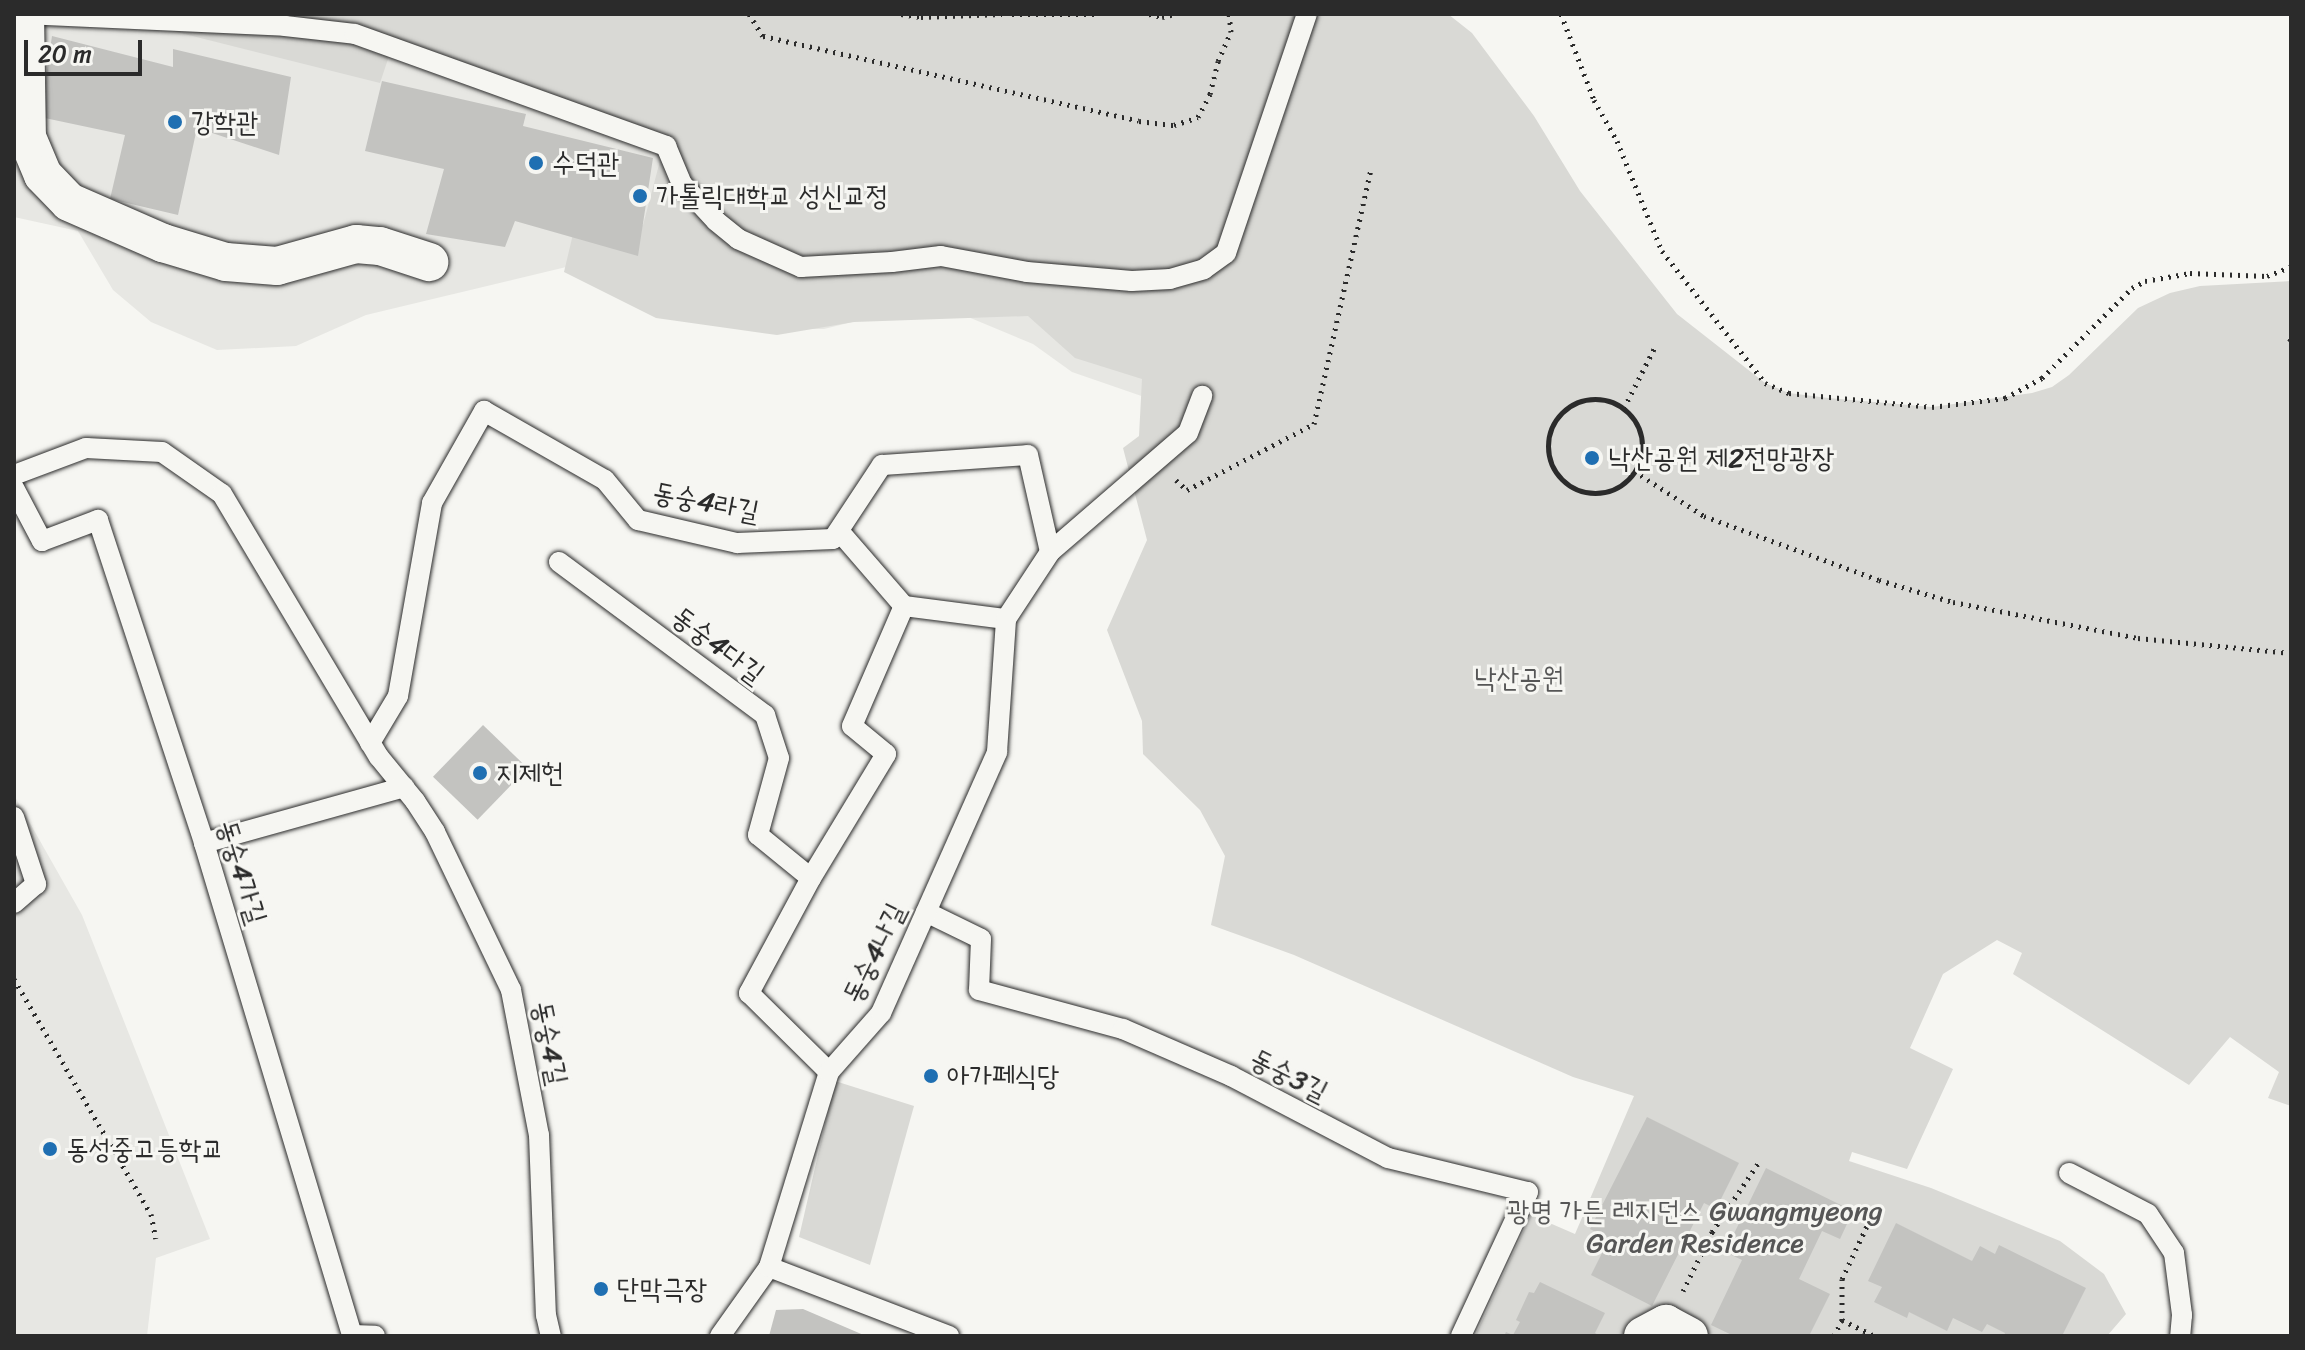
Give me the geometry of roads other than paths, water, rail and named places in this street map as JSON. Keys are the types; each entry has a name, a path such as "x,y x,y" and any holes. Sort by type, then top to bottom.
{"street":[{"path":"25,14 27,137 38,168 53,190 69,202 163,243 226,262 277,266 356,244 380,246 429,262"}],"lane":[{"path":"25,14 285,26 355,34 666,146 682,184 716,221 738,239 801,267 828,268 941,256 1027,272 1132,281 1170,279 1204,269 1226,253 1307,14"},
{"name":"동숭4나길","path":"720,1336 769,1267 829,1072 881,1013 997,752 1006,619 1050,552 1188,433 1202,396"},
{"name":"동숭4라길","path":"370,743 398,696 432,503 484,411 605,480 638,520 737,543 833,539 839,531"},
{"name":"동숭4길","path":"14,475 86,448 162,452 222,494 370,743 435,832 511,990 539,1135 546,1315 551,1336"},
{"path":"1006,619 904,606 839,531 882,465 1028,455 1050,552"},
{"name":"동숭4가길","path":"14,488 42,541 98,520 204,843 352,1336 375,1336"},
{"name":"동숭4다길","path":"559,562 765,715 779,758 758,835 811,878"},
{"path":"829,1072 749,993 811,878 886,754 852,726 904,606"},
{"path":"204,843 404,787"},
{"path":"14,817 36,884 14,903"},
{"name":"동숭3길","path":"926,912 981,939 979,990 1123,1029 1231,1076 1388,1158 1528,1192 1461,1336"},
{"path":"2069,1173 2148,1214 2174,1253 2182,1315 2180,1336"},
{"path":"769,1267 949,1336"}],"place":[{"name":"강학관","path":"175,122"},
{"name":"수덕관","path":"536,163"},
{"name":"가톨릭대학교 성신교정","path":"640,196"},
{"name":"낙산공원 제2전망광장","path":"1592,458"},
{"name":"지제헌","path":"480,773"},
{"name":"아가페식당","path":"931,1076"},
{"name":"동성중고등학교","path":"50,1149"},
{"name":"단막극장","path":"601,1289"}],"park label":[{"name":"낙산공원","path":"1519,678"},
{"name":"광명 가든 레지던스 Gwangmyeong Garden Residence","path":"1695,1227"}]}
